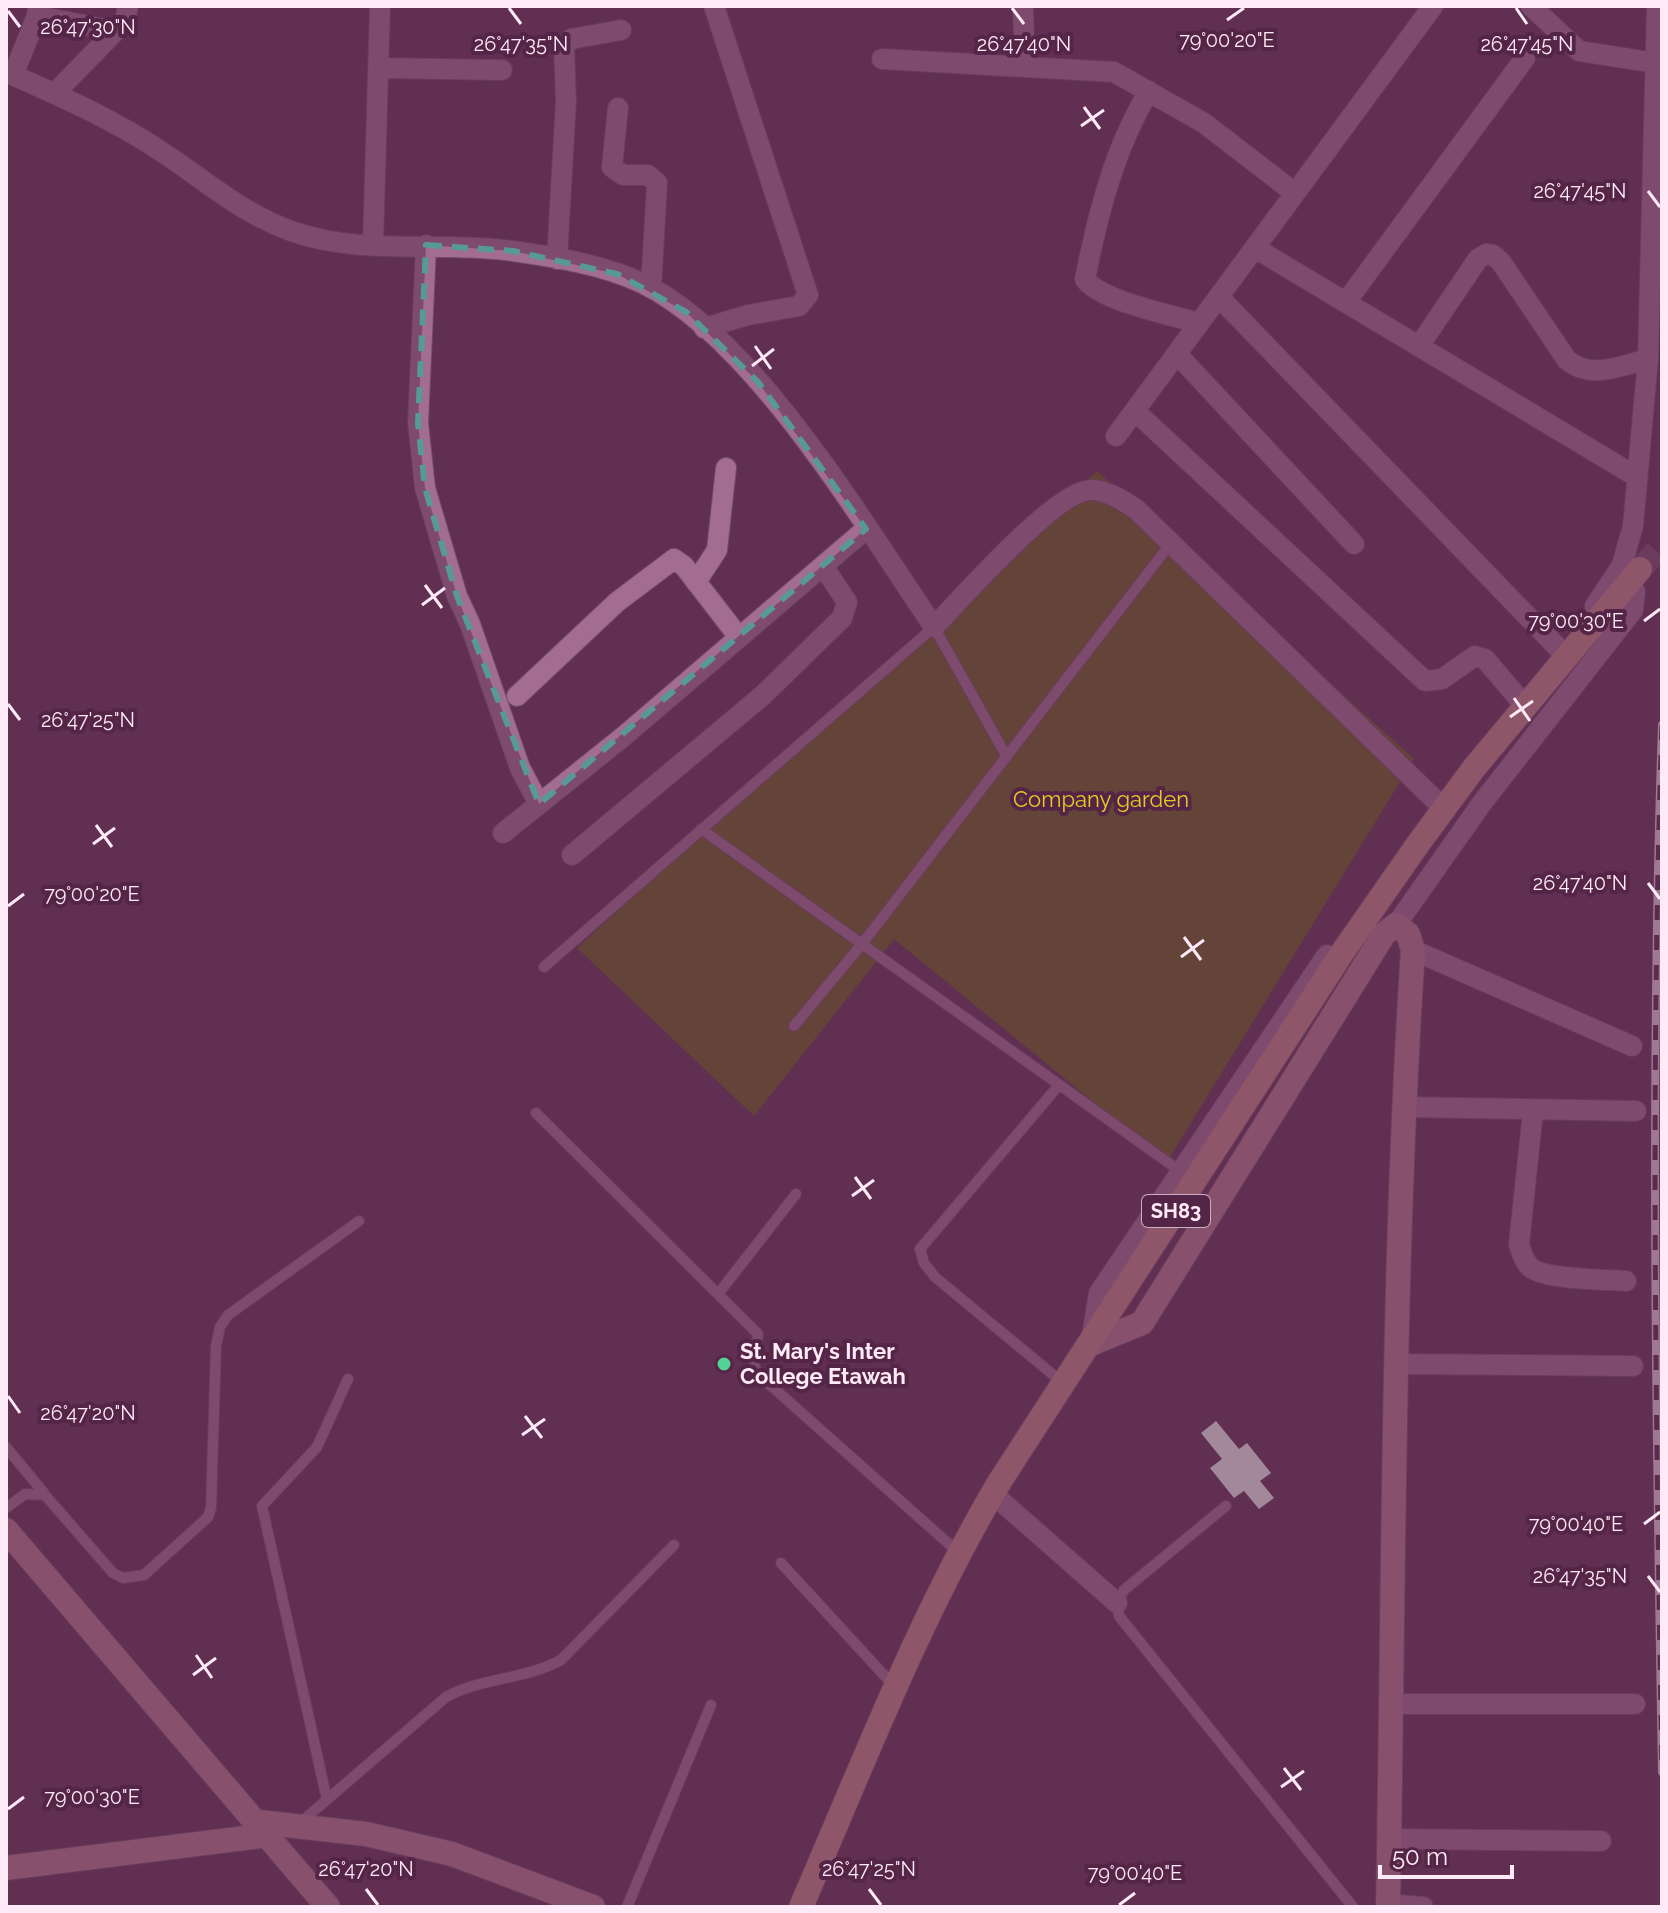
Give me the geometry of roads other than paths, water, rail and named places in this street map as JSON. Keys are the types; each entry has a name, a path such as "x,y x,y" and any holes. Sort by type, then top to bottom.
{"main road":[{"name":"SH83","path":"801,1907 896,1688 960,1554 993,1494 1342,953 1418,844 1474,768 1636,575"}],"street":[{"path":"55,93 125,21 128,6"},
{"path":"373,244 380,6"},
{"path":"704,328 748,315 799,306 808,295 714,6"},
{"path":"1023,6 1025,67"},
{"path":"1116,436 1433,6"},
{"path":"1531,6 1579,51 1656,63"},
{"path":"1091,1344 1099,1293 1180,1171 1436,801 1561,651 1622,565 1633,526 1648,359 1657,6"},
{"path":"116,31 37,11 10,73 123,127 260,218 328,242 498,250 557,259 617,274 651,288 704,328 758,382 934,627 1044,516 1066,499 1090,489 1115,496 1137,510 1436,801"},
{"path":"557,259 566,101 564,46 571,39 621,30"},
{"path":"1346,302 1525,58"},
{"path":"882,59 1114,72 1204,123 1295,193"},
{"path":"379,68 502,70"},
{"path":"1149,91 1124,137 1098,216 1085,279 1091,289 1199,323"},
{"path":"618,108 612,167 623,175 648,175 657,183 651,288"},
{"path":"426,245 418,423 425,488 457,596 470,624 520,768 539,804"},
{"path":"1255,248 1637,477"},
{"path":"1419,346 1486,254 1493,255 1501,262 1567,360 1576,368 1598,371 1648,359"},
{"path":"1219,297 1561,651"},
{"path":"1177,354 1354,544"},
{"path":"1135,411 1425,681 1442,679 1475,656 1485,659 1520,700"},
{"path":"696,582 717,550 726,468"},
{"path":"503,833 624,736 866,529"},
{"path":"517,696 617,602 669,560 678,560 738,636"},
{"path":"572,855 762,696 842,618 847,602 823,566"},
{"path":"1091,1344 1142,1323 1384,934 1396,925 1482,803 1633,610 1636,575"},
{"path":"1396,925 1408,934 1413,950 1403,1107 1396,1364 1388,1906 1423,1907"},
{"path":"1413,950 1632,1046"},
{"path":"1403,1107 1636,1111"},
{"path":"1533,1111 1519,1244 1522,1256 1531,1268 1544,1273 1626,1281"},
{"path":"1396,1364 1633,1366"},
{"path":"993,1494 1117,1603"},
{"path":"6,1530 264,1828 312,1896 328,1907"},
{"path":"1392,1704 1635,1704"},
{"path":"6,1868 264,1828 297,1826 366,1834 452,1854 593,1907"},
{"path":"1390,1839 1601,1841"}],"lane":[{"path":"794,1026 862,944 1171,543"},
{"path":"544,967 934,627 1007,757"},
{"path":"701,829 1180,1171"},
{"path":"1059,1085 920,1249 924,1263 935,1277 1065,1384"},
{"path":"536,1113 758,1334 754,1366 759,1375 960,1554"},
{"path":"718,1294 796,1194"},
{"path":"6,1447 113,1573 123,1578 144,1575 208,1517 211,1508 216,1346 220,1327 228,1315 359,1221"},
{"path":"327,1800 262,1506 317,1447 348,1379"},
{"path":"6,1508 25,1494 45,1495"},
{"path":"1226,1506 1139,1577 1117,1603 1119,1616 1353,1907"},
{"path":"297,1826 446,1697 482,1682 538,1673 561,1660 674,1545"},
{"path":"781,1563 896,1688"},
{"path":"627,1907 711,1705"}],"tunnel":[{"path":"1640,569 1662,546"}],"railway":[{"path":"1662,725 1655,1118 1662,1772"}],"place":[{"name":"St. Mary's Inter College Etawah","path":"724,1364"}],"park label":[{"name":"Company garden","path":"1101,799"}]}
